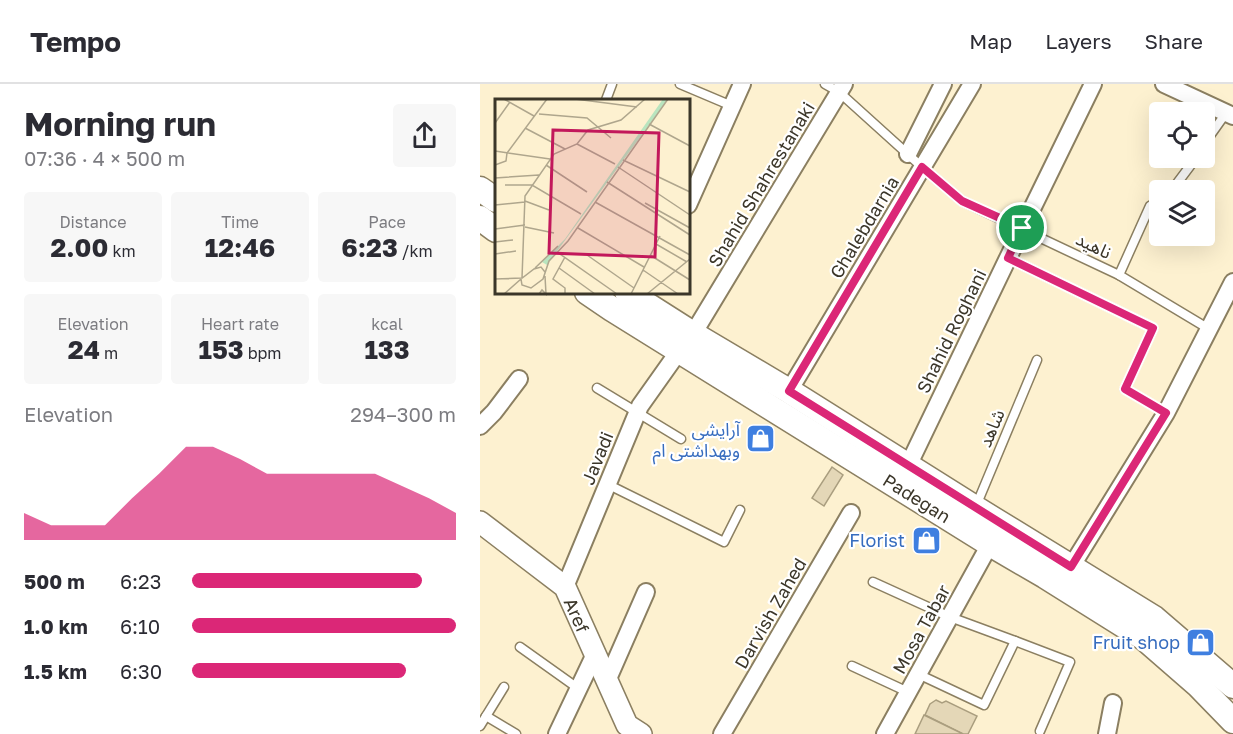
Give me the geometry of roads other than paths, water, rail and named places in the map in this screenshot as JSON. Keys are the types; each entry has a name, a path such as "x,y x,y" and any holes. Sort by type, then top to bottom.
{"main road":[{"path":"480,189 495,199"},
{"path":"480,218 495,229"},
{"name":"Padegan","path":"591,294 789,391 1154,618 1231,679"},
{"name":"Padegan","path":"641,297 686,342 990,544 1144,638 1198,685 1233,721"}],"street":[{"path":"690,200 742,84"},
{"path":"908,154 943,84"},
{"name":"Ghalebdarnia","path":"789,391 972,84"},
{"name":"Shahid Roghani","path":"908,466 1093,84"},
{"path":"1164,84 1231,111"},
{"name":"Shahid Shahrestanaki","path":"686,342 836,87"},
{"path":"1071,567 1166,413 1233,282"},
{"name":"Javadi","path":"565,587 637,412 686,342"},
{"path":"480,426 494,412 519,379"},
{"name":"Darvish Zahed","path":"722,734 851,513"},
{"name":"Aref","path":"480,522 565,587 627,725 641,734"},
{"name":"Mosa Tabar","path":"885,734 990,544"},
{"path":"607,681 646,592"},
{"path":"557,734 595,654"},
{"path":"1107,734 1113,703"}],"lane":[{"path":"606,99 612,84"},
{"path":"680,84 732,106"},
{"name":"ناهید","path":"836,87 962,201 1119,276 1209,329"},
{"path":"1215,131 1231,111"},
{"name":"ناهید","path":"1119,276 1149,208"},
{"path":"1008,258 1153,328 1125,389 1166,413"},
{"name":"شاهد","path":"975,508 1037,360"},
{"path":"597,388 681,439"},
{"path":"608,484 724,542 740,510"},
{"path":"873,582 950,617 1070,662 1040,731"},
{"path":"918,674 984,705 1015,641"},
{"path":"520,647 579,688"},
{"path":"852,666 908,692"},
{"path":"480,726 504,687"},
{"path":"486,716 516,734"}],"place":[{"name":"آرایشی وبهداشتی ام","path":"761,439"},
{"name":"Florist","path":"926,540"},
{"name":"Fruit shop","path":"1201,642"}]}
